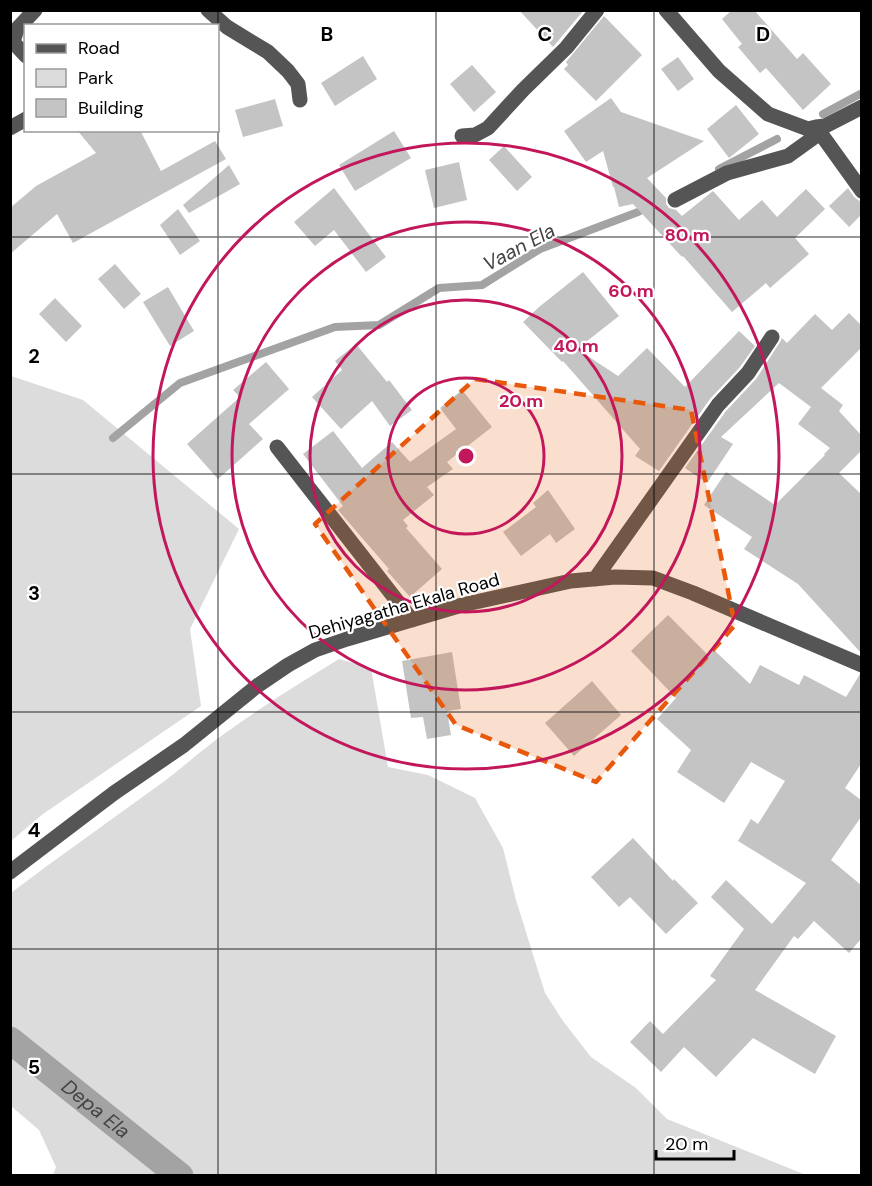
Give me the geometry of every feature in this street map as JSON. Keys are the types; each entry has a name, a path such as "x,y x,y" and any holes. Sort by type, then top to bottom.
{"street":[{"path":"24,54 14,42 16,30 35,10"},
{"path":"208,10 227,27 268,52 288,71 298,84 300,100"},
{"path":"462,136 475,135 488,128 566,48 597,10"},
{"path":"666,10 719,71 768,114 808,129 818,130 861,191"},
{"path":"675,201 727,173 788,156 818,130 861,107"},
{"path":"10,128 24,120"},
{"path":"594,579 718,405 748,373 772,337"},
{"path":"277,447 412,620"},
{"name":"Dehiyagatha Ekala Road","path":"10,872 114,793 184,745 257,686 288,665 315,650 462,605 571,581 615,577 653,578 693,592 861,665"}],"highlighted area":[{"path":"475,379 691,410 735,625 596,782 456,725 315,524"}],"green space":[{"path":"11,376 83,400 239,529 190,629 201,706 43,814 11,841"},
{"path":"339,659 371,668 388,767 428,775 475,798 503,848 516,900 545,993 591,1057 636,1088 667,1119 806,1175 53,1175 56,1167 39,1130 11,1106 11,893 238,724"}],"building":[{"path":"519,10 584,10 553,47"},
{"path":"732,10 754,10 797,59 803,53 831,84 803,110 766,68 760,73 738,47 742,44 722,19"},
{"path":"604,16 642,55 596,101 564,69 568,65 566,62"},
{"path":"363,56 377,79 335,106 321,83"},
{"path":"678,57 694,79 678,91 661,69"},
{"path":"472,65 496,92 474,112 450,84"},
{"path":"611,98 621,112 704,141 647,178 666,198 669,208 676,210 682,216 713,191 739,220 762,200 777,217 806,189 825,209 795,238 809,254 770,288 766,283 732,312 633,204 619,207 603,151 586,162 564,131"},
{"path":"275,99 283,126 243,137 235,110"},
{"path":"736,105 759,134 729,158 707,129"},
{"path":"394,131 411,158 355,191 339,165"},
{"path":"79,132 141,132 161,171 215,141 226,159 73,243 57,214 10,254 10,208 36,186 96,153"},
{"path":"504,146 532,177 517,191 489,160"},
{"path":"459,162 467,200 434,208 425,170"},
{"path":"229,165 240,184 189,213 183,205"},
{"path":"334,188 386,257 366,272 334,230 315,246 294,222"},
{"path":"848,188 861,202 861,215 849,227 829,206"},
{"path":"178,209 200,241 180,255 160,225"},
{"path":"115,264 141,294 124,309 98,279"},
{"path":"583,272 619,316 577,349 618,376 647,348 685,387 739,331 755,346 740,367 710,399 659,471 635,456 640,449 563,361 523,322"},
{"path":"168,287 194,331 170,346 143,302"},
{"path":"55,298 82,326 66,342 39,314"},
{"path":"849,313 861,325 861,348 821,388 843,405 839,411 861,435 861,451 839,473 861,494 861,653 798,584 744,549 752,537 704,505 726,472 775,505 830,448 798,424 811,407 779,383 721,437 733,444 707,483 685,468 726,411 756,379 782,338 787,343 815,314 832,330"},
{"path":"356,344 387,382 389,380 412,410 390,426 372,401 341,429 312,397 342,370 335,361"},
{"path":"266,362 289,389 249,424 263,439 218,479 187,444 240,397 233,390"},
{"path":"462,390 492,427 447,462 453,469 427,487 434,495 403,520 408,526 406,528 442,569 410,597 338,510 343,506 303,454 333,431 362,468 392,442 410,462 456,429 440,408"},
{"path":"548,490 575,529 556,543 550,534 521,556 503,532 536,507 533,503"},
{"path":"668,615 709,656 714,650 750,684 760,665 799,685 804,675 846,697 861,675 861,764 845,788 861,800 861,817 831,860 861,885 861,939 849,953 814,921 798,939 794,936 755,990 836,1036 815,1074 753,1038 716,1077 684,1047 661,1072 630,1042 650,1021 663,1034 716,980 710,976 744,929 711,897 726,880 772,924 806,883 738,841 751,819 758,824 785,781 751,762 724,803 677,772 691,750 657,719 676,698 631,651"},
{"path":"452,652 461,709 447,711 451,735 427,739 423,717 411,718 402,661"},
{"path":"592,681 621,715 574,756 545,723"},
{"path":"633,838 673,881 674,879 698,903 666,934 630,897 619,907 591,877"}],"waterway":[{"name":"Vaan Ela","path":"823,114 862,93"},
{"name":"Vaan Ela","path":"719,169 777,139"},
{"name":"Vaan Ela","path":"113,438 180,383 335,327 379,325 439,288 482,285 540,249 647,207"},
{"name":"Depa Ela","path":"10,1040 180,1176"}]}
